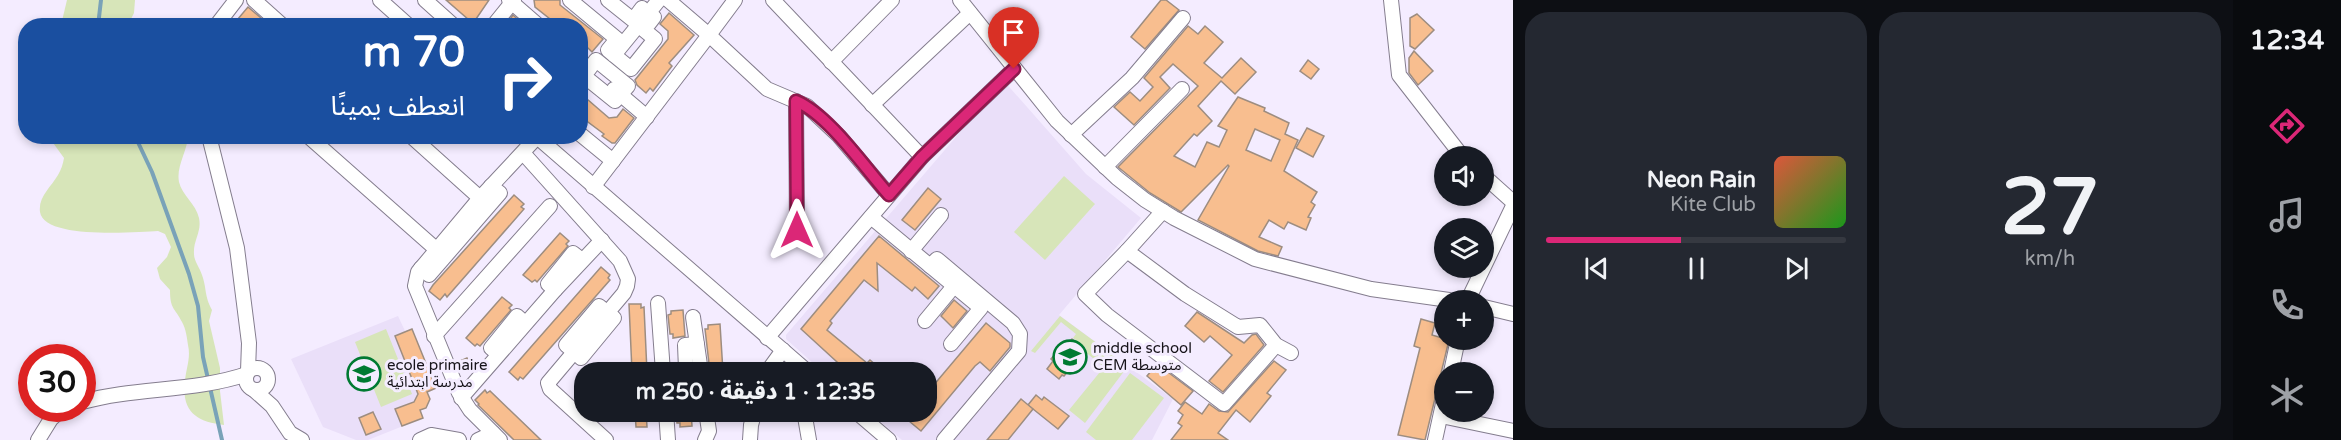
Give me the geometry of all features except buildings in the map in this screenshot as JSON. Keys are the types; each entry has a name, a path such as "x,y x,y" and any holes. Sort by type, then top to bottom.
{"street":[{"path":"222,18 236,0"},
{"path":"254,0 275,18"},
{"path":"380,0 400,18"},
{"path":"425,0 445,18"},
{"path":"570,0 617,39 608,50 631,69 655,39 644,30 661,9 656,1"},
{"path":"608,0 633,20 656,1"},
{"path":"593,187 735,0"},
{"path":"773,0 922,157"},
{"path":"960,0 1057,120 1105,167 1145,200 1255,259 1371,289 1434,298"},
{"path":"1391,0 1399,75 1454,146"},
{"path":"499,18 512,1 530,18"},
{"path":"614,55 656,1"},
{"path":"656,1 708,35 767,89 807,106 839,136 889,195"},
{"path":"831,62 883,3"},
{"path":"872,105 970,13"},
{"path":"1071,135 1132,78 1183,18"},
{"path":"588,64 596,60 628,86 615,101 588,79"},
{"path":"767,338 922,157 1014,69"},
{"path":"1105,167 1182,89"},
{"path":"620,94 646,117"},
{"path":"796,101 797,230"},
{"path":"588,141 613,161"},
{"path":"210,144 237,248 254,379 290,433 302,440"},
{"path":"317,144 437,250"},
{"path":"420,144 480,198"},
{"path":"496,436 461,398 434,336 415,286 415,280 421,268 480,198 531,144"},
{"path":"544,144 795,362"},
{"path":"524,154 620,261 628,279 627,286 624,293 607,312"},
{"path":"421,268 429,275 500,193 491,186"},
{"path":"1473,290 1513,204 1494,186"},
{"path":"434,336 550,206"},
{"path":"1163,211 1085,294 1107,315 1224,404 1276,345"},
{"path":"911,251 941,215"},
{"path":"871,217 930,266 937,259 981,308 951,344"},
{"path":"461,398 498,354 490,348 517,316 525,323 555,290 548,284 573,253 582,260 602,240"},
{"path":"1127,250 1185,294 1238,327 1260,325 1276,345 1291,353"},
{"path":"926,321 958,282"},
{"path":"944,440 1019,351 1020,345 1020,334 1013,323 958,282"},
{"path":"657,303 662,362"},
{"path":"599,306 607,312 614,318 581,358 566,345 599,306"},
{"path":"1494,309 1513,314"},
{"path":"693,317 700,362"},
{"path":"686,362 685,345 697,344"},
{"path":"774,362 783,350"},
{"path":"573,351 550,377 548,386 606,440"},
{"path":"96,399 128,393 254,379"},
{"path":"38,440 49,422"},
{"path":"667,422 668,440"},
{"path":"750,440 752,422"},
{"path":"806,422 809,440"},
{"path":"868,422 889,440"},
{"path":"1435,440 1439,422"},
{"path":"1471,422 1513,430"},
{"path":"420,440 431,435 459,440"},
{"path":"478,440 496,436"}],"shaded area":[{"path":"1004,81 1086,174 1141,218 1059,315 1173,399 1152,440 902,440 881,422 937,422 937,362 812,362 786,339 786,335"},
{"name":"ecole primaire مدرسة ابتدائية","path":"398,316 405,331 412,329 436,388 427,392 430,399 426,408 420,411 423,418 368,440 356,440 323,427 291,359"}],"green space":[{"path":"67,0 135,0 132,18 63,18"},
{"path":"54,144 187,144 178,176 183,191 199,218 194,257 212,310 209,321 220,368 224,425 199,418 188,408 184,392 189,354 186,334 172,305 170,290 160,279 157,268 167,257 171,247 165,234 158,231 112,233 74,231 45,221 40,212 41,202 58,175 64,158"},
{"path":"1064,176 1095,204 1045,260 1014,232"},
{"path":"1060,316 1128,366 1085,423 1069,410 1104,367 1084,351 1086,348 1073,338 1076,334 1061,322 1035,353 1031,351"},
{"path":"386,329 412,394 381,407 355,342"},
{"path":"1130,373 1164,398 1132,440 1096,440 1086,432"}],"waterway":[{"path":"99,18 101,0"},
{"path":"139,144 152,172 189,274 198,306 203,357 222,440"}],"place":[{"name":"middle school CEM متوسطة","path":"1070,357"},
{"name":"ecole primaire مدرسة ابتدائية","path":"364,374"}],"route":[{"path":"797,230 796,101 807,106 839,136 889,195 922,157 1014,69"}]}
